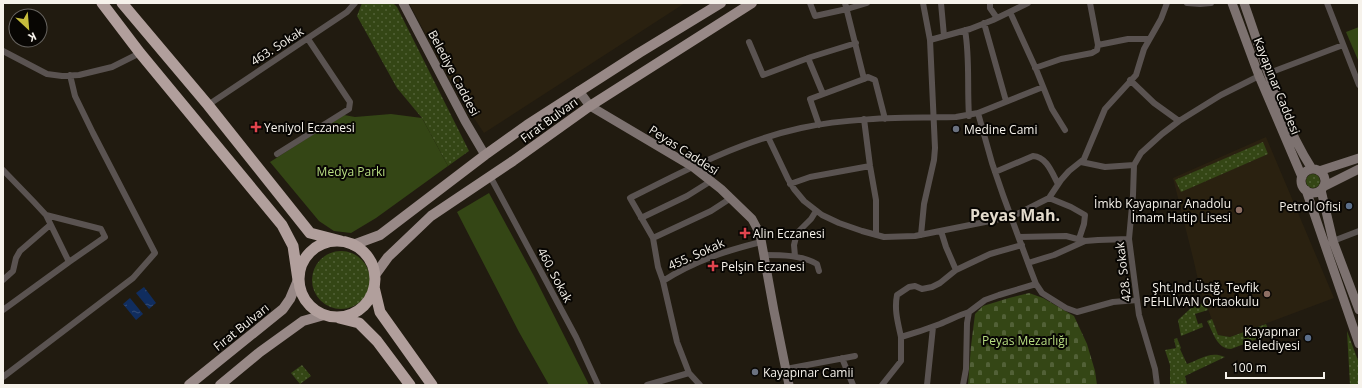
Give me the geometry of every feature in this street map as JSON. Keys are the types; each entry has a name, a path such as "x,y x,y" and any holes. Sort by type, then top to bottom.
{"highway":[{"path":"102,3 140,53 282,225 293,246 300,292 306,302 314,310 324,315 359,323 377,341 410,385"},
{"path":"122,3 208,105 310,233 353,245 364,252 371,262 375,274 374,287 380,312 432,385"},
{"path":"298,280 300,267 306,256 316,247 328,242 341,241"},
{"path":"337,317 349,315 361,309 369,299 374,287"}],"main road":[{"name":"Belediye Caddesi","path":"402,3 465,121 485,155"},
{"name":"Fırat Bulvarı","path":"353,245 380,235 527,124 721,3"},
{"name":"Fırat Bulvarı","path":"375,274 388,257 432,216 590,106 752,3"},
{"name":"Kayapınar Caddesi","path":"1232,3 1259,76 1302,177"},
{"name":"Kayapınar Caddesi","path":"1244,3 1282,110 1300,149 1316,170"},
{"name":"Peyas Caddesi","path":"579,91 590,106 692,167 711,181 752,219 760,234 789,385"},
{"path":"1359,158 1306,172 1302,177 1302,184 1306,190 1359,344"},
{"path":"1306,190 1314,193 1359,168"},
{"path":"1316,170 1322,173 1325,180 1322,188 1333,241 1358,305"},
{"name":"Fırat Bulvarı","path":"189,385 283,309 290,299 298,280"},
{"path":"220,385 260,352 303,321 324,315"}],"street":[{"name":"463. Sokak","path":"208,105 347,12 355,3"},
{"path":"810,3 815,16 846,6 867,3"},
{"path":"921,235 924,204 934,160 935,148 930,40 923,3"},
{"path":"941,3 944,36"},
{"path":"990,3 990,8 997,18"},
{"path":"930,40 984,23 1028,3"},
{"path":"1036,68 1061,59 1092,53 1097,50 1098,45 1090,3"},
{"path":"768,137 790,184 804,201 816,211 840,223 876,235 884,237 901,237 921,235 995,220 1023,212 1049,198 1069,171 1084,159 1105,109 1136,75 1144,49 1161,19 1167,3"},
{"path":"1187,3 1211,3"},
{"path":"1327,3 1343,44 1356,71 1359,85"},
{"path":"846,6 864,79"},
{"path":"1010,12 1036,68 1052,109 1064,130"},
{"path":"984,23 1006,101"},
{"path":"965,30 968,60 969,116"},
{"path":"276,154 349,109 350,102 308,39"},
{"path":"1098,45 1122,40 1149,39"},
{"path":"749,42 762,75 856,42"},
{"path":"1269,73 1343,44"},
{"path":"3,50 47,74 62,76 79,75 112,67 140,53"},
{"path":"808,58 823,94"},
{"path":"3,377 133,278 155,253 75,96 70,75"},
{"path":"1081,162 1105,167 1134,166 1141,153 1179,121 1221,95 1259,76"},
{"path":"819,125 810,99 868,77 875,80 885,118"},
{"path":"1130,80 1154,103 1179,121"},
{"path":"700,385 689,373 677,342 652,238 630,198 692,167 738,147 768,137 802,128 864,119 969,116 1043,86"},
{"path":"978,113 995,172 1036,284 1042,293 1066,308 1077,312 1113,302 1137,300"},
{"path":"864,119 876,200 876,235"},
{"path":"995,172 1033,156 1038,156 1048,165 1058,184"},
{"path":"790,184 810,177 870,166"},
{"name":"428. Sokak","path":"1134,166 1129,239 1139,315 1157,385"},
{"path":"3,170 46,215 69,262"},
{"name":"460. Sokak","path":"490,176 576,338 598,385"},
{"path":"641,218 687,196 711,181"},
{"path":"652,238 711,212 731,198"},
{"path":"1049,198 1071,207 1085,215 1082,240"},
{"path":"795,256 794,245 796,233 811,219 816,211"},
{"path":"3,310 104,237 101,229 46,215"},
{"path":"3,280 13,271 16,258 20,251 50,225"},
{"path":"941,231 956,270"},
{"path":"1333,241 1359,231"},
{"path":"1019,237 1066,236 1082,240 1129,239"},
{"path":"1028,263 1054,255 1082,240"},
{"name":"455. Sokak","path":"663,281 675,273 708,258 761,242"},
{"path":"882,385 901,361 901,337 895,303 897,296 909,287 915,286 922,289 932,287 940,283 956,270 990,254 1022,245"},
{"path":"763,254 795,256 817,264 819,271"},
{"path":"901,337 933,327 958,315 969,312 985,300 998,294 1036,284"},
{"path":"963,385 966,369 967,323 969,312"},
{"path":"927,385 933,327"},
{"path":"786,369 855,356"},
{"path":"842,358 853,385"},
{"path":"647,385 689,373"}],"shaded area":[{"path":"409,3 685,3 484,133 459,96"},
{"path":"1266,137 1334,298 1230,337 1218,335 1200,289 1173,178"}],"green space":[{"path":"362,3 393,3 397,7 469,151 448,166 422,118 397,88 357,16"},
{"path":"1359,27 1359,59 1358,60 1346,32"},
{"name":"Medya Parkı","path":"391,114 422,118 448,166 376,218 351,233 334,231 319,221 270,162 344,115 355,117"},
{"path":"1263,142 1268,154 1181,192 1175,180"},
{"path":"1310,174 1316,174 1320,178 1320,184 1316,188 1310,188 1306,184 1306,178"},
{"path":"489,193 534,276 589,385 549,385 519,332 457,212"},
{"path":"341,251 352,253 365,264 368,269 370,280 368,291 357,304 352,307 341,309 330,307 317,296 314,291 312,280 314,269 325,256 330,253"},
{"name":"Peyas Mezarlığı","path":"1029,293 1043,298 1074,316 1087,344 1095,371 1097,385 968,385 975,314 983,306"},
{"path":"1205,302 1208,310 1195,314 1198,324 1202,323 1203,327 1181,336 1178,320 1191,308"},
{"path":"1212,319 1218,335 1230,337 1266,324 1270,334 1231,349 1226,348 1219,343 1207,321"},
{"path":"1347,331 1359,363 1359,385 1350,385"},
{"path":"1177,338 1187,364 1210,355 1225,357 1185,376 1187,385 1170,385 1170,365 1165,350 1176,348 1174,339"},
{"path":"302,365 311,376 300,384 291,373"}],"water":[{"path":"144,287 156,303 149,309 136,293"},
{"path":"130,298 143,314 136,320 123,304"}],"place":[{"name":"Yeniyol Eczanesi","path":"256,127"},
{"name":"Medine Cami","path":"956,129"},
{"name":"Petrol Ofisi","path":"1349,206"},
{"name":"İmkb Kayapınar Anadolu İmam Hatip Lisesi","path":"1239,210"},
{"name":"Alin Eczanesi","path":"745,233"},
{"name":"Pelşin Eczanesi","path":"713,266"},
{"name":"Şht.Jnd.Üstğ. Tevfik PEHLİVAN Ortaokulu","path":"1267,294"},
{"name":"Kayapınar Belediyesi","path":"1308,338"},
{"name":"Kayapınar Camii","path":"755,372"}],"district":[{"name":"Peyas Mah.","path":"1015,215"}]}
